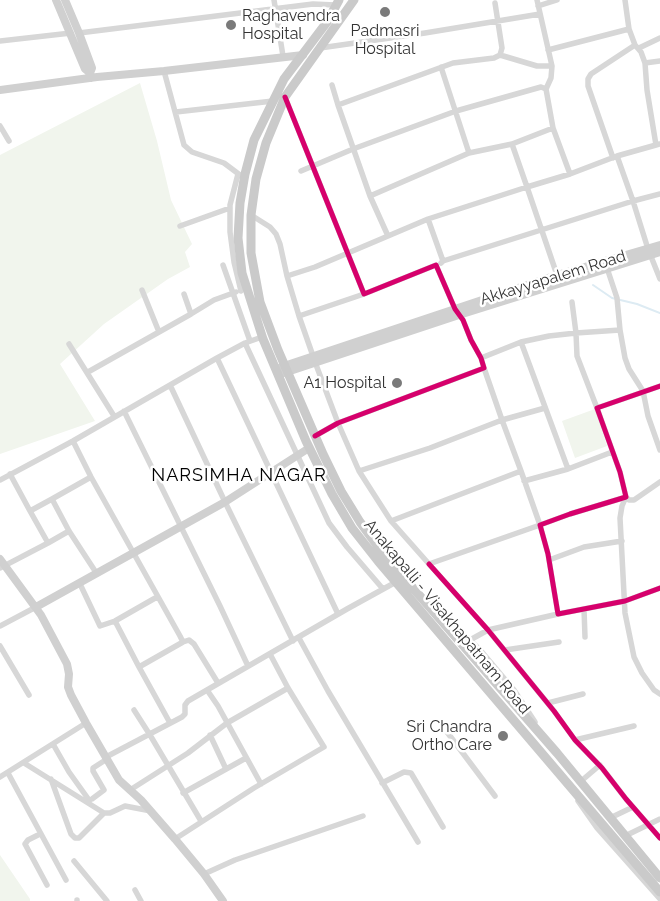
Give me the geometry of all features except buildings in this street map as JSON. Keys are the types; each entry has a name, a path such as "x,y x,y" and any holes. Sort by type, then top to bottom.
{"main road":[{"path":"56,0 92,68 90,75"},
{"path":"65,0 75,33"},
{"path":"354,0 285,97 266,143 258,170 251,215 250,253 255,283 281,371 341,491 360,522 385,556 546,741 660,878"},
{"name":"Anakapalli - Visakhapatnam Road","path":"338,3 327,22 284,78 254,140 241,176 238,238 244,290 262,337 281,371 309,448 332,494 352,528 660,892"},
{"path":"0,90 90,75 164,71 303,55"},
{"name":"Akkayyapalem Road","path":"281,371 557,276 649,251 660,245"},
{"path":"457,312 607,268 649,251"},
{"name":"Akkayyapalem Road","path":"649,251 660,252"},
{"path":"36,607 181,528 309,448"},
{"path":"1,565 36,607 67,664 69,674 68,687 86,723 119,780 151,811 204,874 223,901"}],"street":[{"path":"274,0 283,56"},
{"path":"557,0 537,3 552,66 551,78 546,88 553,128 570,174"},
{"path":"287,276 314,267 428,219 658,144 647,90 645,63 629,29 624,0"},
{"path":"0,41 276,8 338,3"},
{"path":"338,106 441,67 476,59 494,58 500,54 502,48 495,3"},
{"path":"320,48 540,14"},
{"path":"548,50 629,29"},
{"path":"660,38 637,47 591,74 588,79 588,86 633,201 660,279"},
{"path":"500,54 536,66 552,66"},
{"path":"645,63 660,61"},
{"path":"441,67 469,153"},
{"path":"88,372 214,300 244,290 234,262 230,232 230,208 241,176 224,162 188,149 184,145 164,71"},
{"path":"332,85 370,196 388,236"},
{"path":"301,171 353,149 456,111 541,87 546,88"},
{"path":"285,97 364,294"},
{"path":"176,112 273,101"},
{"path":"0,126 8,141"},
{"path":"370,196 469,153 512,144 553,128"},
{"path":"512,144 557,276"},
{"path":"299,316 364,294 443,261 660,194"},
{"path":"180,226 230,208"},
{"path":"251,215 270,227 276,234 299,316 338,423 359,471 390,521 488,630 548,703 575,740 600,766 660,838"},
{"path":"428,219 443,261"},
{"path":"223,265 248,342 329,523 383,590"},
{"path":"436,265 457,312 481,358 540,525 549,560 558,614"},
{"path":"607,268 618,300 620,330 625,358 629,369 643,391 648,416 658,439 660,450"},
{"path":"142,290 159,332"},
{"path":"184,294 191,314"},
{"path":"572,302 577,356 597,408 626,497 629,500 634,500 660,482"},
{"path":"481,358 521,342 549,336 620,330"},
{"path":"0,480 217,358 262,337"},
{"path":"521,342 568,469"},
{"path":"70,344 114,416"},
{"path":"217,358 338,614"},
{"path":"315,436 338,423 484,368"},
{"path":"170,385 225,502 296,639 418,842"},
{"path":"597,408 660,386"},
{"path":"359,471 430,448 502,420 545,408"},
{"path":"124,411 248,666"},
{"path":"73,440 183,642"},
{"path":"524,481 568,469 612,452"},
{"path":"390,521 521,471"},
{"path":"10,474 48,543"},
{"path":"30,511 91,476"},
{"path":"429,564 570,514 626,497"},
{"path":"626,497 620,518 625,614 636,664 654,690 660,694"},
{"path":"52,499 69,531 97,574"},
{"path":"1,565 69,531"},
{"path":"549,560 584,548 622,541"},
{"path":"53,744 69,772 89,800 92,799 104,790 93,768 107,758 185,714 185,705 188,701 396,582"},
{"path":"80,584 98,624 103,626 157,597"},
{"path":"470,640 488,630 625,601 660,588"},
{"path":"0,626 36,607"},
{"path":"584,609 585,637"},
{"path":"435,613 470,640 514,690 546,741"},
{"path":"115,621 170,723"},
{"path":"139,667 189,640 194,644 218,683"},
{"path":"505,650 559,642"},
{"path":"0,646 29,695"},
{"path":"175,839 201,821 324,748 270,654"},
{"path":"130,790 169,766 227,723 288,688"},
{"path":"207,690 262,784"},
{"path":"548,703 582,694"},
{"path":"134,710 201,821"},
{"path":"0,777 86,723"},
{"path":"575,740 634,726"},
{"path":"447,732 494,796"},
{"path":"210,735 226,769"},
{"path":"183,793 246,758"},
{"path":"24,763 104,813 110,814 125,806 151,811"},
{"path":"580,782 600,766"},
{"path":"382,783 404,772 411,773 443,827"},
{"path":"8,773 66,880"},
{"path":"51,779 71,834 75,838 78,838 104,813"},
{"path":"568,783 584,811 597,828 660,900"},
{"path":"610,818 633,807"},
{"path":"204,874 235,860 363,816"},
{"path":"625,836 660,819"},
{"path":"40,834 26,841 25,844 47,885"},
{"path":"74,861 107,901"},
{"path":"135,890 141,901"}],"shaded area":[{"path":"140,83 157,141 171,200 192,244 185,252 190,267 168,279 104,324 60,364 95,421 0,454 0,155"},
{"path":"595,409 607,446 575,458 562,421"},
{"path":"0,855 30,899 30,901 0,901"}],"waterway":[{"path":"593,285 612,298 637,304 660,313"}],"cycle path":[{"path":"285,97 364,294 436,265 455,309 463,320 481,358 484,368 338,423 315,436"},
{"path":"660,386 597,408 620,472 626,497 540,525 548,554 558,614 625,601 660,588"},
{"path":"429,564 488,630 554,711 575,740 602,768 660,838"}],"place":[{"name":"Padmasri Hospital","path":"385,12"},
{"name":"Raghavendra Hospital","path":"231,25"},
{"name":"A1 Hospital","path":"397,383"},
{"name":"Sri Chandra Ortho Care","path":"503,736"}],"district":[{"name":"NARSIMHA NAGAR","path":"239,476"}]}
